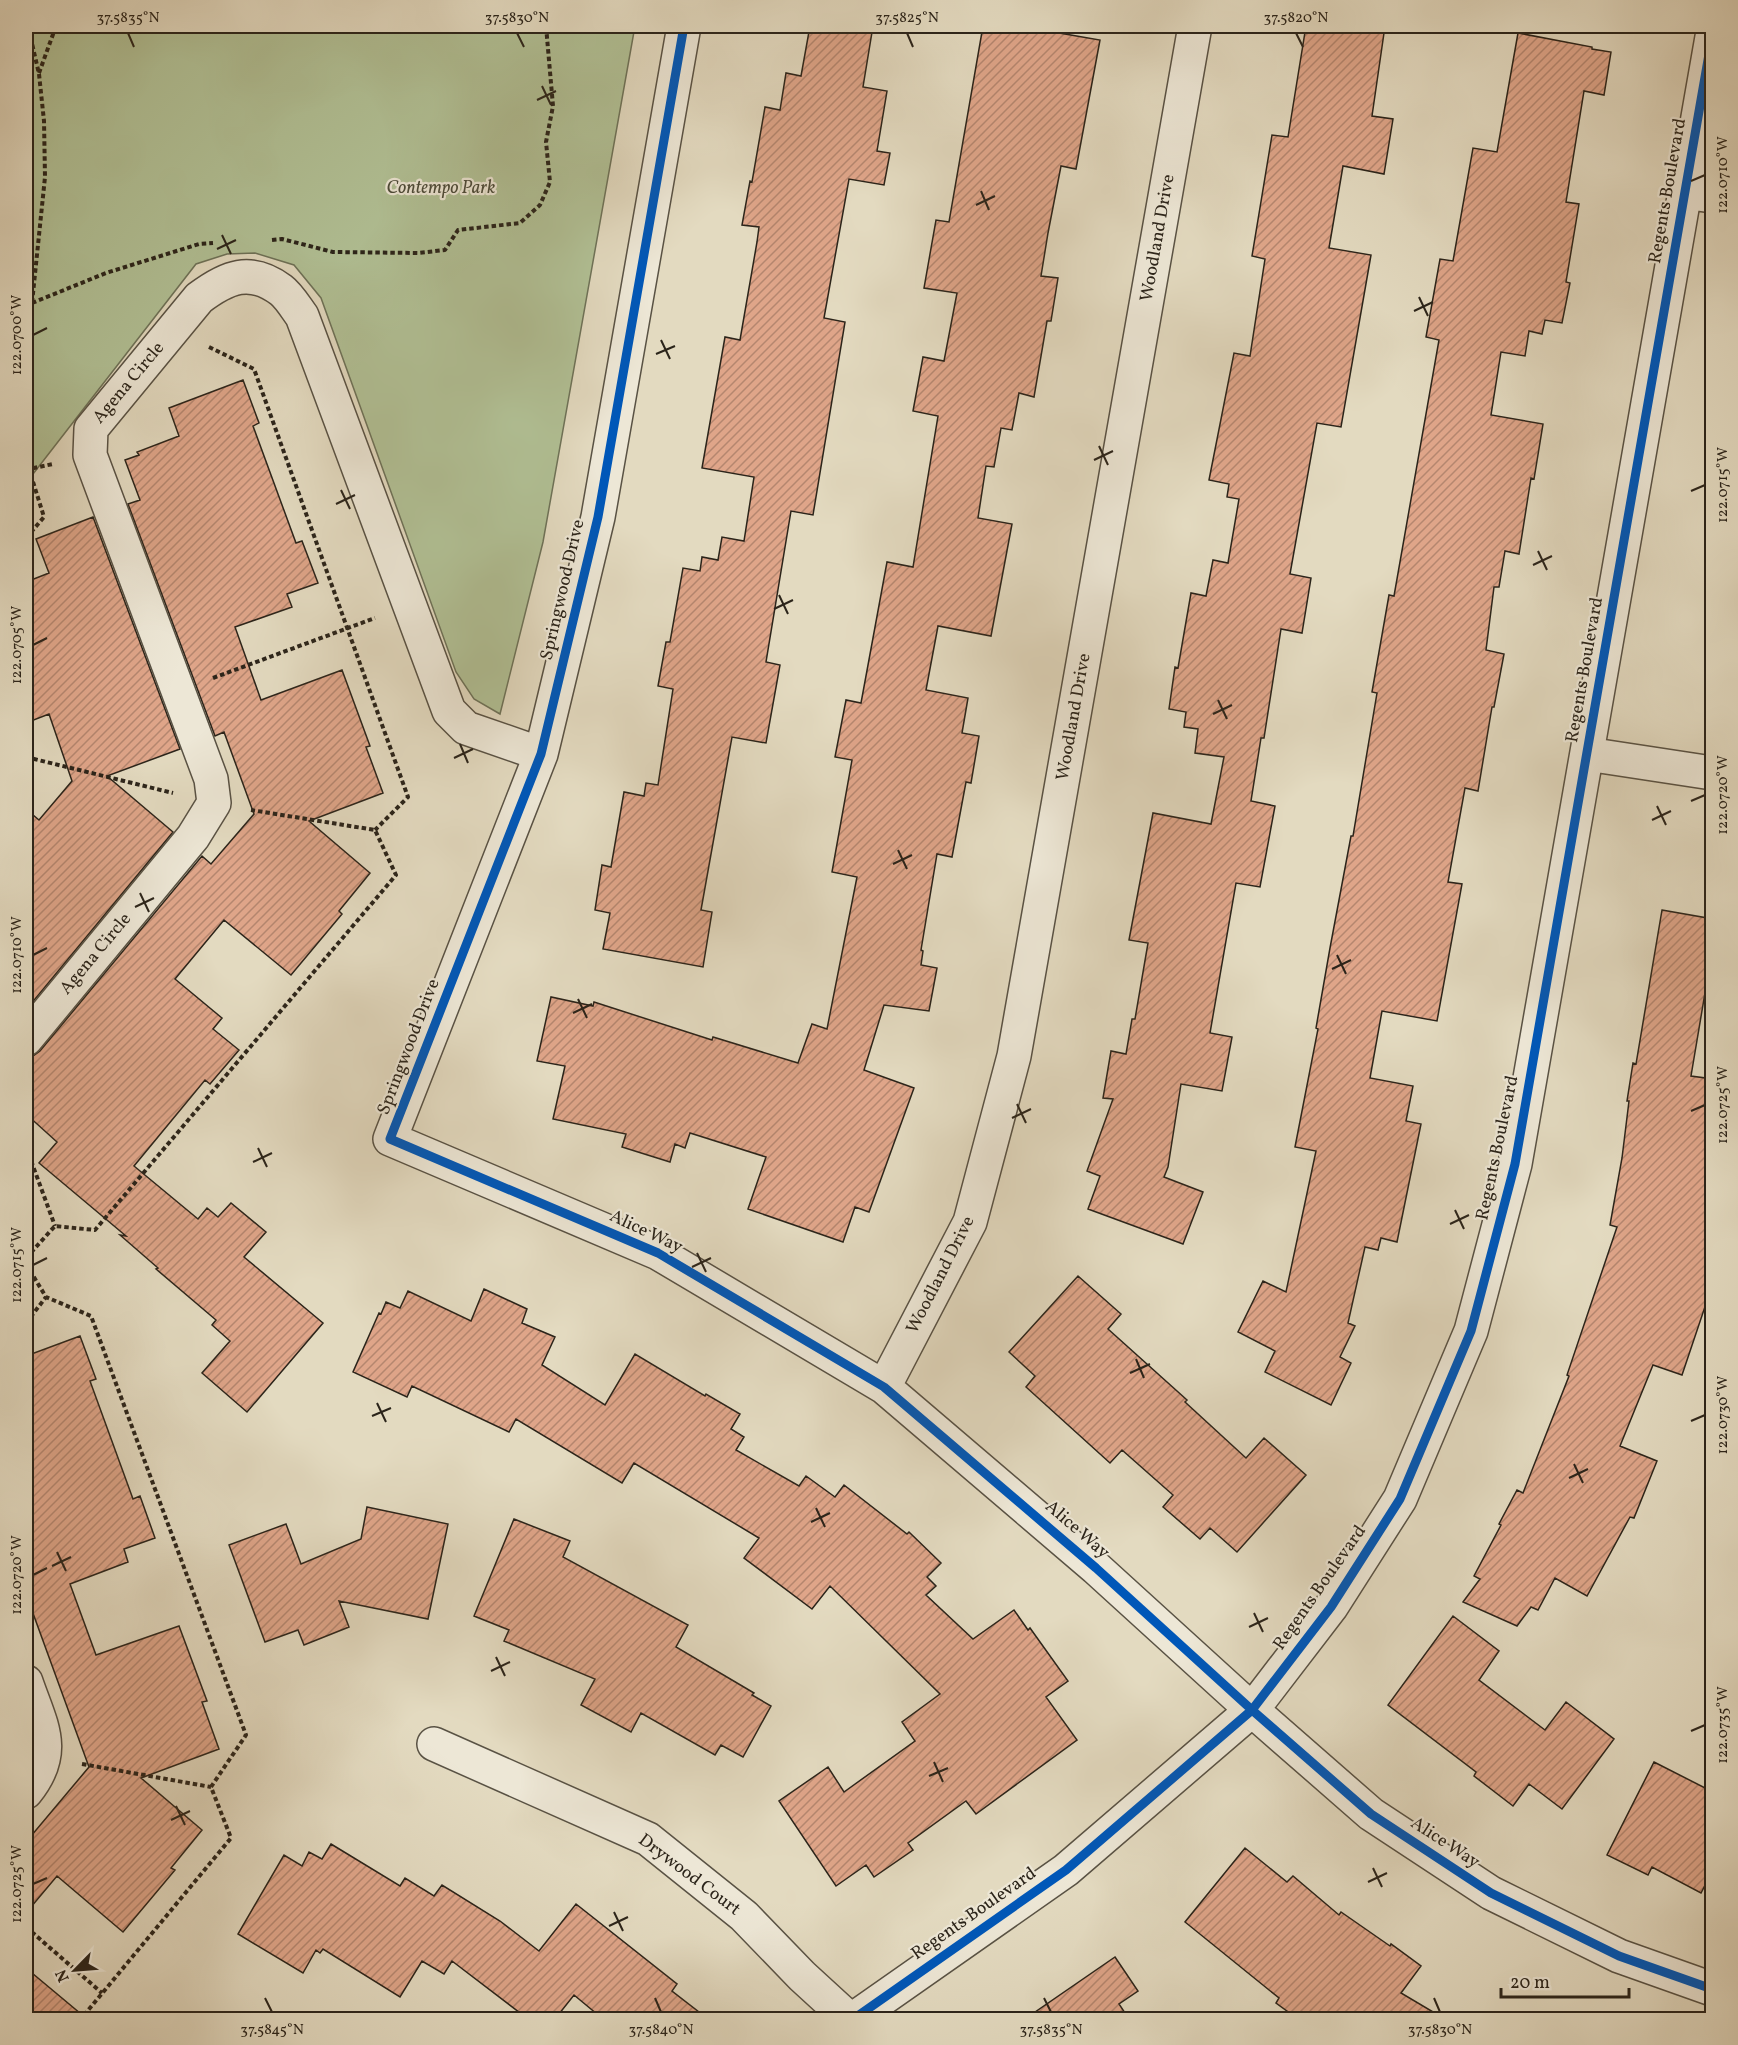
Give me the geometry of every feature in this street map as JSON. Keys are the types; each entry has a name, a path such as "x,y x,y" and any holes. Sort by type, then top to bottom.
{"street":[{"name":"Springwood Drive","path":"390,1139 541,754 597,517 684,26"},
{"name":"Woodland Drive","path":"884,1387 970,1222 1014,1056 1195,26"},
{"name":"Regents Boulevard","path":"851,2019 1066,1870 1252,1710 1331,1607 1400,1499 1471,1331 1515,1164 1587,754 1698,194 1713,37"},
{"name":"Agena Circle","path":"26,1039 193,837 214,803 211,779 90,455 90,429 199,298 220,283 246,276 264,281 282,291 302,316 449,711 466,728 541,754"},
{"path":"1587,754 1713,772"},
{"name":"Alice Way","path":"390,1139 658,1252 884,1387 1096,1568 1252,1710 1371,1814 1491,1893 1619,1956 1713,1989"},
{"path":"26,1682 45,1736 45,1757 33,1784 26,1792"},
{"name":"Drywood Court","path":"434,1744 648,1839 744,1916 807,1980 851,2019"}],"path":[{"path":"26,332 33,303 45,177 44,121 39,74 28,26"},
{"path":"39,74 56,26"},
{"path":"270,240 282,239 333,252 418,253 445,250 458,230 520,223 540,205 550,183 546,142 553,106 546,26"},
{"path":"33,303 117,269 199,244 223,242"},
{"path":"173,329 254,369 408,797 375,830"},
{"path":"26,538 44,517 29,469"},
{"path":"178,691 409,605"},
{"path":"26,757 214,803 375,830"},
{"path":"55,1226 95,1230 396,875 375,830"},
{"path":"26,1147 55,1226"},
{"path":"26,1258 55,1226"},
{"path":"26,1264 46,1297 91,1316 246,1735 211,1787"},
{"path":"26,1323 46,1297"},
{"path":"45,1757 211,1787"},
{"path":"80,2019 231,1838 211,1787"},
{"path":"26,1927 102,1993"}],"green space":[{"name":"Contempo Park","path":"26,26 635,26 543,542 500,714 474,699 456,672 321,298 294,265 255,253 227,254 196,264 26,483"}],"building":[{"path":"810,26 873,26 863,87 887,91 877,151 890,153 884,185 849,179 824,318 845,322 813,515 791,511 766,662 780,665 766,743 732,737 701,910 712,912 703,967 603,949 610,913 595,910 602,865 611,867 624,792 644,796 646,783 658,785 673,689 658,686 666,642 670,642 683,568 700,571 702,557 718,560 722,537 744,541 754,477 702,468 725,337 740,340 759,227 742,225 765,107 780,110 786,73 801,76"},
{"path":"983,26 1048,26 1048,31 1100,40 1076,169 1061,166 1048,233 1041,276 1058,278 1051,321 1047,321 1034,397 1019,393 1012,430 1001,428 994,467 986,466 978,518 1012,524 991,636 938,626 926,690 968,698 962,733 979,736 971,783 966,782 952,857 937,854 921,950 923,951 921,965 937,968 929,1011 884,1005 864,1070 914,1088 869,1212 855,1207 843,1242 748,1209 766,1157 690,1133 685,1148 675,1144 670,1162 622,1147 626,1134 553,1119 565,1066 537,1061 551,997 593,1006 594,1002 712,1040 713,1037 798,1063 812,1024 827,1029 857,877 832,872 852,760 835,757 846,700 861,703 887,562 913,567 938,416 913,411 923,357 944,361 957,293 924,288 936,220 949,222"},
{"path":"1306,26 1385,26 1372,116 1393,119 1384,174 1343,166 1329,248 1371,255 1341,427 1317,423 1290,574 1311,578 1302,633 1281,629 1264,738 1261,738 1251,801 1275,806 1260,887 1236,883 1210,1033 1232,1037 1222,1091 1181,1084 1168,1167 1164,1177 1203,1192 1183,1244 1088,1209 1100,1176 1087,1171 1113,1099 1103,1098 1111,1051 1126,1054 1132,1019 1135,1019 1148,943 1129,940 1153,813 1211,824 1224,757 1195,753 1198,729 1184,727 1186,712 1169,709 1175,667 1178,668 1191,593 1206,596 1213,560 1228,563 1239,499 1227,497 1229,484 1209,480 1234,353 1250,356 1265,259 1252,256 1272,135 1288,137"},
{"path":"1518,33 1611,52 1604,95 1584,91 1566,202 1579,204 1566,282 1570,283 1562,323 1545,320 1542,334 1529,331 1525,356 1501,352 1491,415 1543,424 1534,479 1531,478 1519,554 1505,551 1499,587 1494,587 1486,650 1504,654 1494,707 1492,707 1478,791 1465,788 1448,882 1462,884 1437,1021 1382,1011 1370,1078 1413,1086 1406,1121 1421,1124 1397,1242 1381,1238 1378,1250 1365,1247 1348,1323 1355,1326 1340,1357 1351,1363 1331,1405 1265,1372 1275,1351 1238,1332 1263,1281 1286,1292 1316,1151 1295,1147 1318,1029 1316,1028 1330,948 1351,836 1353,836 1377,693 1372,692 1389,595 1394,596 1439,340 1426,337 1440,259 1453,261 1473,148 1497,152"},
{"path":"243,380 259,423 253,426 296,543 302,541 318,583 287,594 292,607 235,627 261,700 342,670 370,746 366,747 383,793 309,821 370,873 339,911 342,914 291,975 224,920 175,979 222,1018 213,1029 239,1050 210,1084 205,1080 134,1166 198,1219 207,1208 218,1217 231,1203 266,1232 244,1257 323,1323 247,1412 202,1373 230,1341 212,1325 216,1320 120,1235 126,1236 39,1163 57,1142 26,1114 26,1057 33,1056 40,1051 202,856 211,864 254,814 224,732 215,736 128,504 140,500 125,460 139,455 137,452 179,436 169,408"},
{"path":"93,517 180,749 107,776 173,832 26,1010 26,809 39,820 72,781 49,714 26,723 26,582 49,573 36,539"},
{"path":"1662,910 1713,919 1713,982 1707,981 1691,1076 1713,1079 1713,1283 1682,1375 1653,1365 1620,1446 1657,1461 1634,1518 1630,1517 1587,1596 1555,1578 1538,1610 1531,1607 1517,1626 1463,1602 1480,1579 1474,1576 1517,1490 1523,1493 1569,1376 1567,1375 1617,1227 1610,1225 1622,1158 1629,1101 1627,1101 1633,1063 1636,1064"},
{"path":"1078,1276 1121,1314 1108,1329 1187,1400 1185,1402 1246,1458 1264,1438 1306,1475 1237,1552 1210,1528 1200,1539 1163,1507 1173,1495 1122,1450 1110,1463 1026,1387 1035,1376 1009,1352"},
{"path":"484,1289 527,1309 522,1323 555,1337 542,1365 605,1405 635,1354 740,1414 731,1429 744,1437 736,1450 799,1486 806,1476 835,1497 844,1485 907,1534 909,1532 941,1563 927,1577 936,1586 926,1595 973,1639 1014,1610 1028,1630 1030,1628 1068,1681 1046,1697 1077,1740 976,1814 966,1801 908,1843 913,1850 874,1877 866,1865 836,1886 779,1801 828,1767 844,1792 915,1741 902,1722 940,1694 830,1586 812,1609 744,1558 759,1538 634,1463 622,1483 516,1419 509,1432 412,1386 407,1397 353,1372 386,1302 400,1308 408,1291 471,1321"},
{"path":"80,1336 96,1379 90,1381 133,1499 140,1496 155,1538 124,1549 128,1562 70,1584 96,1655 179,1626 207,1701 202,1702 219,1749 141,1778 202,1830 171,1868 175,1870 123,1932 57,1876 26,1913 26,1842 89,1767 26,1594 26,1356"},
{"path":"367,1507 448,1524 428,1619 339,1601 349,1627 304,1645 298,1630 265,1642 229,1545 286,1524 301,1564 361,1539"},
{"path":"514,1519 570,1541 563,1557 688,1625 676,1647 754,1693 752,1695 771,1706 743,1757 721,1745 715,1755 641,1713 631,1732 581,1705 595,1679 504,1641 509,1630 474,1616"},
{"path":"1453,1616 1499,1651 1479,1680 1545,1730 1566,1702 1614,1739 1562,1809 1529,1784 1513,1806 1474,1776 1476,1772 1388,1705"},
{"path":"1654,1762 1713,1792 1713,1870 1701,1893 1652,1867 1648,1875 1607,1855"},
{"path":"331,1844 400,1886 405,1878 434,1896 442,1885 500,1921 539,1951 576,1904 677,1984 672,1991 708,2019 603,2019 574,1995 555,2019 528,2019 452,1961 444,1974 422,1961 400,1997 323,1949 320,1953 316,1950 303,1973 238,1934 284,1855 302,1866 309,1852 322,1859"},
{"path":"1245,1848 1287,1882 1293,1876 1339,1915 1341,1912 1421,1966 1401,1993 1445,2019 1298,2019 1276,2003 1279,1998 1185,1922"},
{"path":"1115,1957 1138,1991 1119,2004 1129,2019 1025,2019"},
{"path":"26,1968 87,2019 26,2019"}],"cycle path":[{"path":"684,26 598,517 541,754 390,1139 658,1253 884,1387 1096,1568 1252,1710 1371,1814 1491,1893 1619,1956 1712,1989"},
{"path":"852,2020 1066,1870 1252,1710 1331,1607 1400,1499 1471,1331 1515,1164 1712,37"}]}
